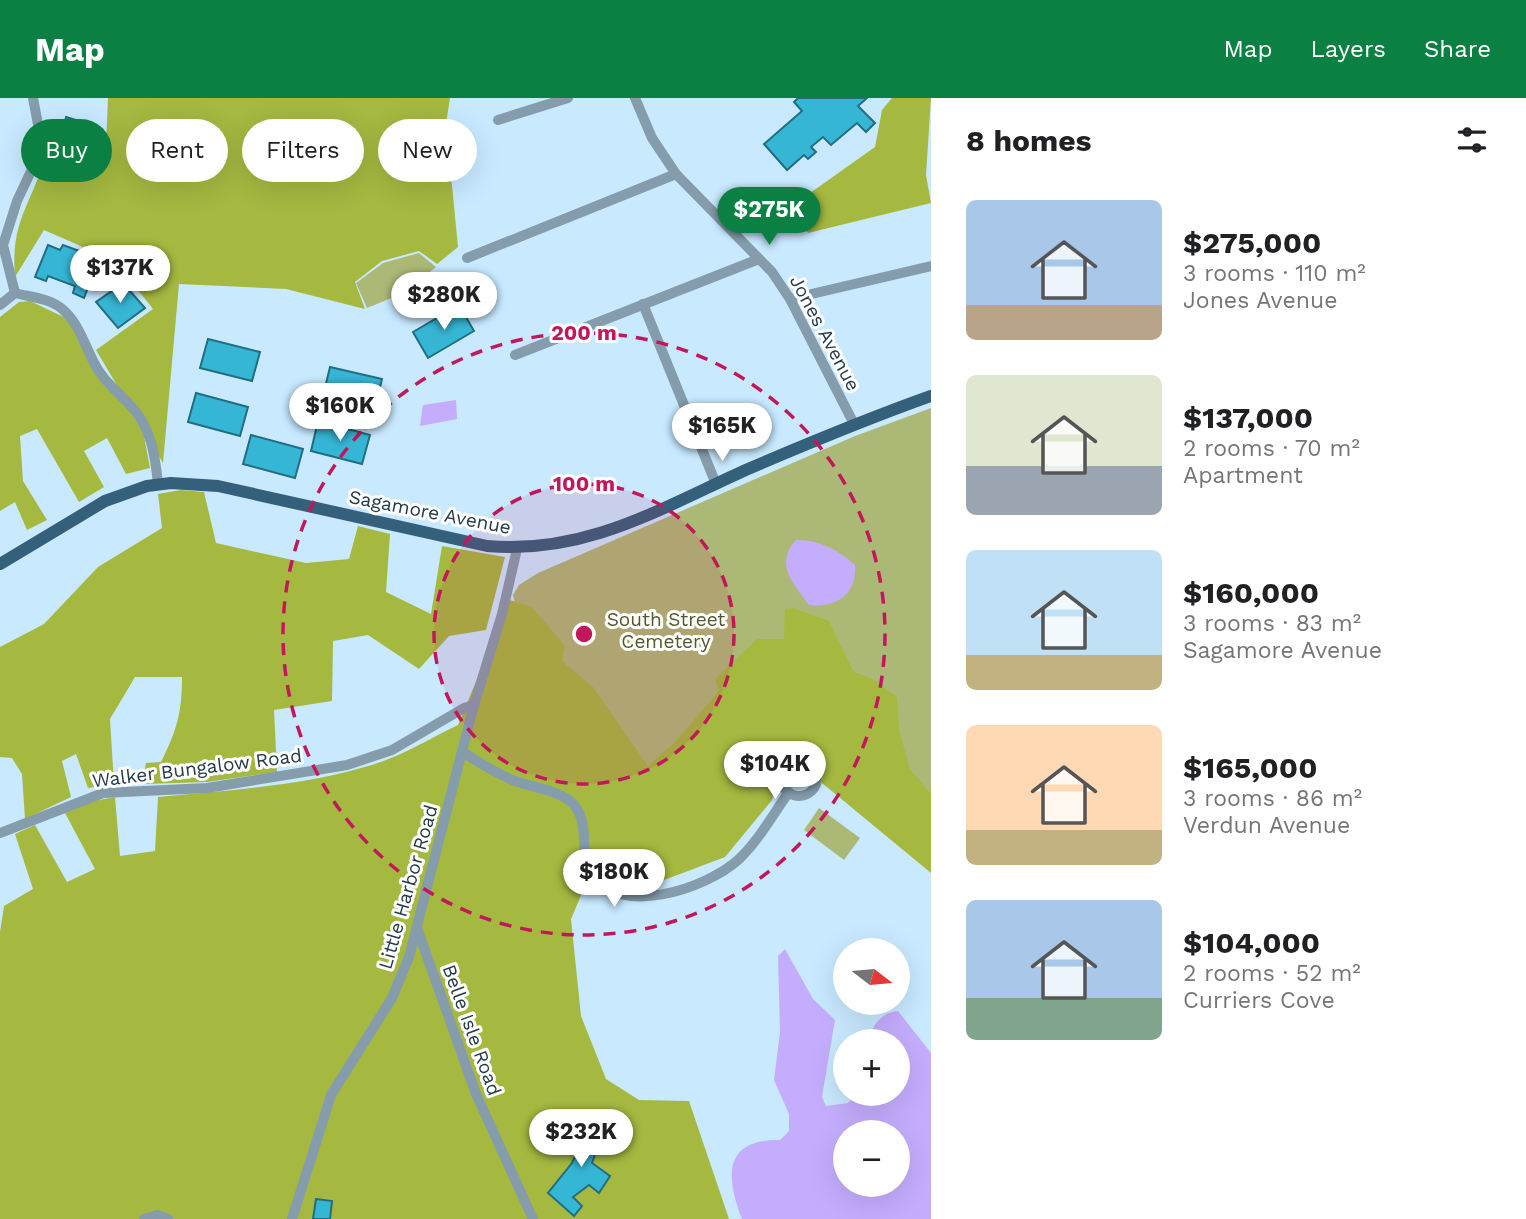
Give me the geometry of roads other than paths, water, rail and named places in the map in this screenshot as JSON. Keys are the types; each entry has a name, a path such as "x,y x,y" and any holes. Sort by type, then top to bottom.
{"main road":[{"name":"Sagamore Avenue","path":"0,564 105,501 127,491 158,484 218,486 468,542 517,549 561,545 596,536 854,424 931,396"}],"street":[{"path":"15,293 3,245 17,201 39,154 40,135 33,98"},
{"path":"498,120 568,98"},
{"name":"Jones Avenue","path":"635,98 652,138 676,174 759,259 790,299 854,424"},
{"path":"467,258 676,174"},
{"path":"515,355 759,259"},
{"path":"790,299 931,266"},
{"path":"0,305 15,293"},
{"path":"15,293 51,301 74,321 98,369 131,406 147,429 155,454 158,484"},
{"path":"643,304 716,484"},
{"name":"Little Harbor Road","path":"292,1219 331,1095 392,998 409,957 464,753 474,705 502,614 517,549"},
{"name":"Walker Bungalow Road","path":"0,833 103,793 207,788 347,765 393,750 464,708 474,705"},
{"path":"464,753 494,771 569,801 580,813 590,872 622,895 647,897 712,878 747,850 789,792"},
{"name":"Belle Isle Road","path":"417,928 476,1094 533,1219"},
{"path":"144,1219 157,1215 168,1219"}],"park label":[{"name":"South Street Cemetery","path":"666,630"}]}
